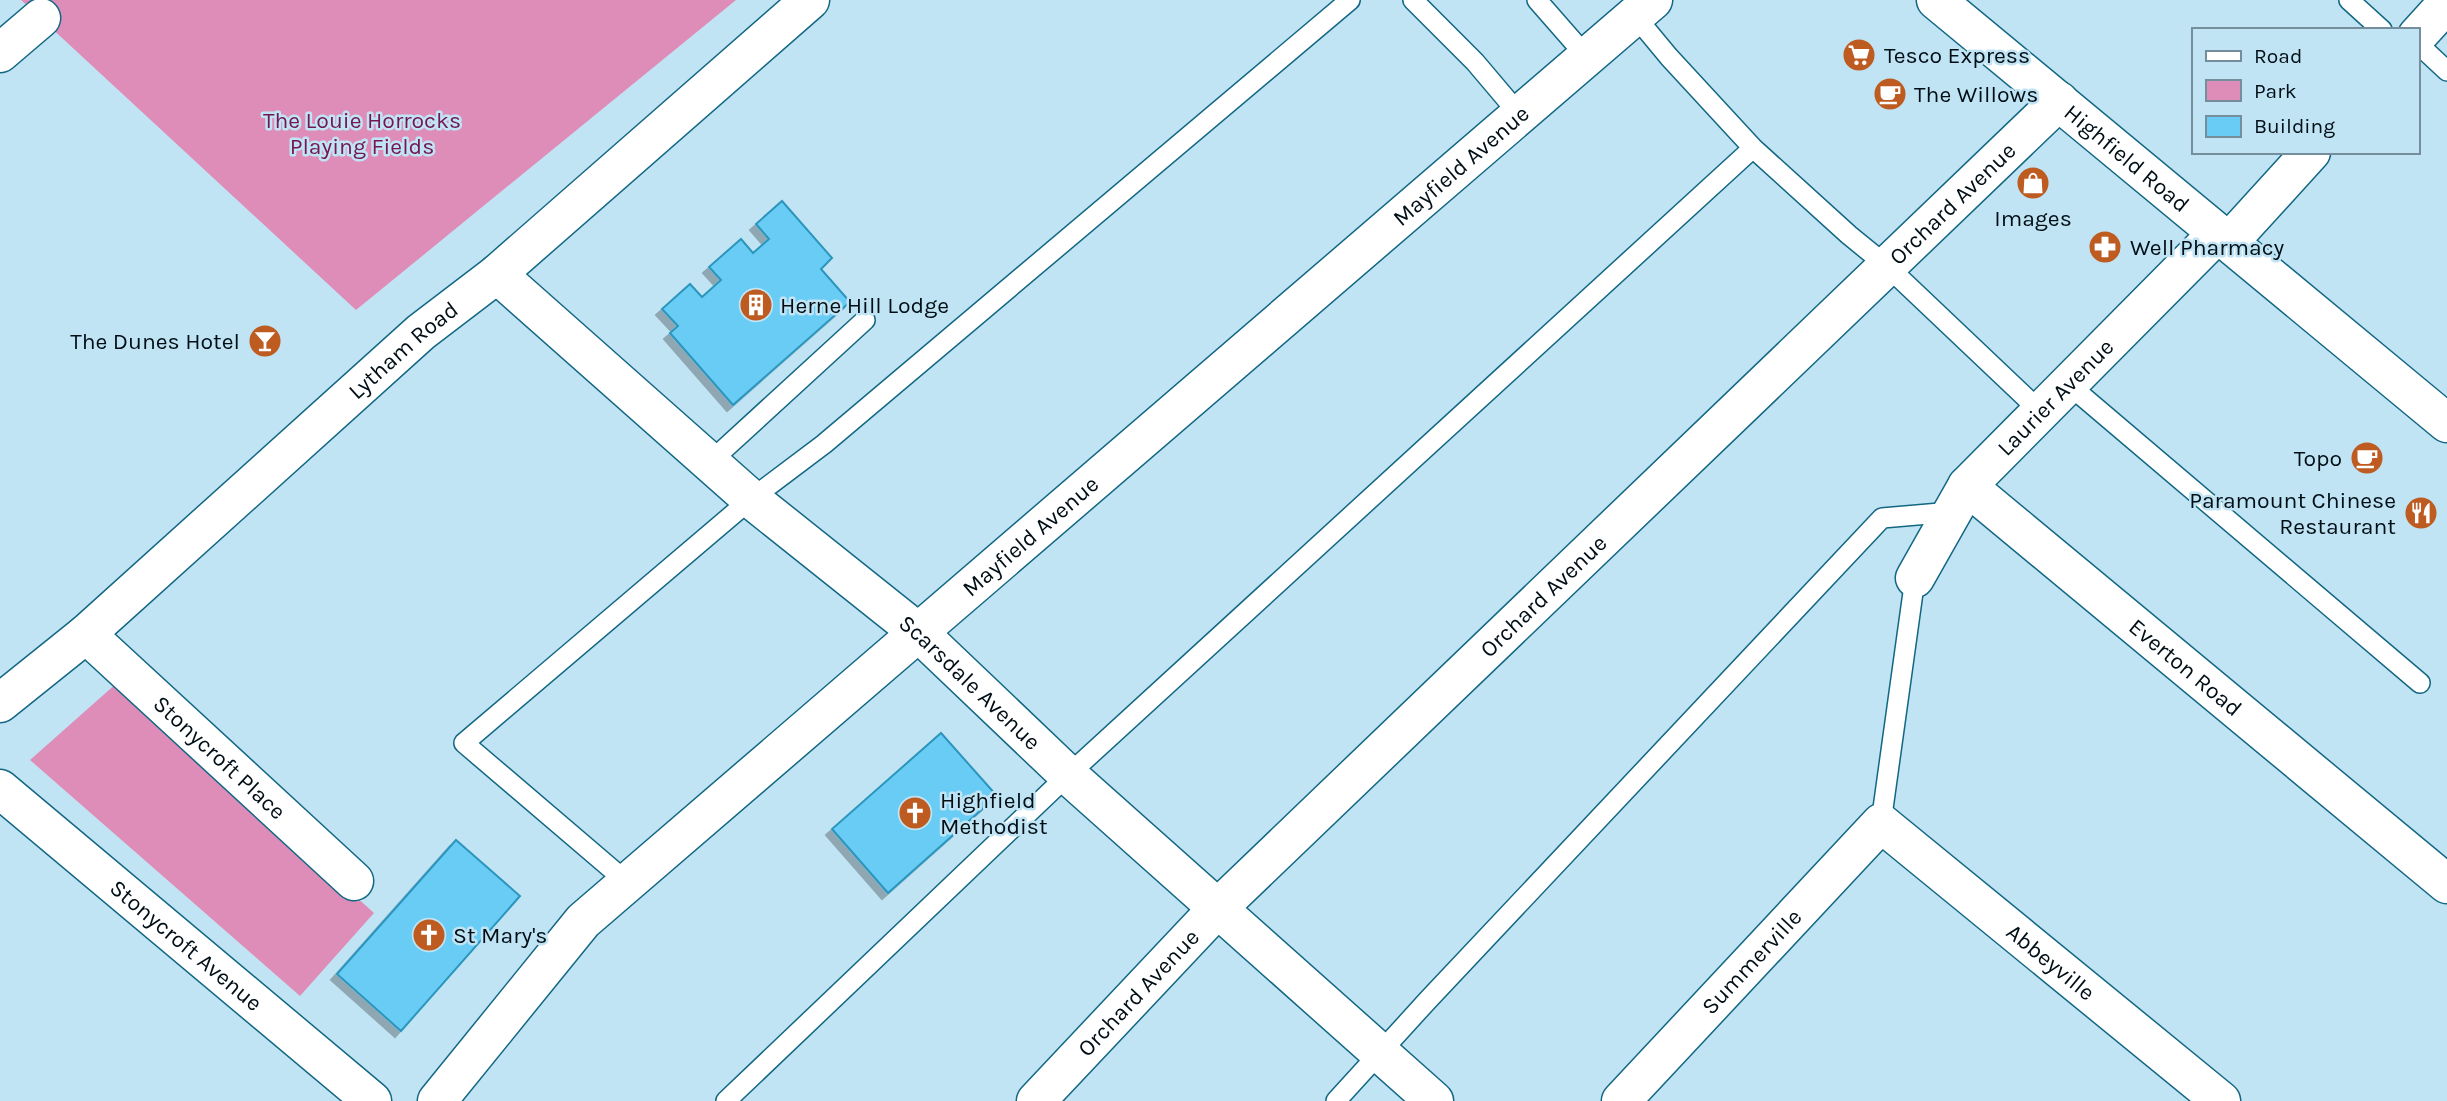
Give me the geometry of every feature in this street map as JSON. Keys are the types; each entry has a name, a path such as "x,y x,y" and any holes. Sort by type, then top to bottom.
{"street":[{"name":"Lytham Road","path":"0,703 86,634 421,332 497,274 810,0"},
{"name":"Highfield Road","path":"1937,0 2447,423"},
{"path":"2419,34 2447,4"},
{"name":"Mayfield Avenue","path":"437,1101 583,921 1644,8"},
{"path":"0,53 41,18"},
{"name":"Orchard Avenue","path":"1036,1101 1217,909 2059,101"},
{"name":"Laurier Avenue","path":"1915,578 1960,499 2040,412 2309,154"},
{"name":"Scarsdale Avenue","path":"497,274 751,499 919,633 1068,775 1434,1101"},
{"name":"Everton Road","path":"1960,499 2447,884"},
{"name":"Stonycroft Place","path":"86,634 354,881"},
{"name":"Stonycroft Avenue","path":"0,789 372,1101"},
{"name":"Summerville","path":"1621,1101 1881,823"},
{"name":"Abbeyville","path":"1881,823 2221,1101"}],"lane":[{"path":"628,883 464,743 751,499 824,444 1350,0"},
{"path":"1413,0 1475,62 1519,114"},
{"path":"1537,0 1586,56"},
{"path":"2348,0 2380,28"},
{"path":"1644,8 1670,57 1753,148 1887,266 2040,412"},
{"path":"2419,45 2447,71"},
{"path":"726,1101 1068,775 1753,148"},
{"path":"710,462 865,320"},
{"path":"2068,384 2420,683"},
{"path":"1336,1101 1882,518 1960,499"},
{"path":"1881,823 1915,578"}],"green space":[{"name":"The Louie Horrocks Playing Fields","path":"21,0 736,0 356,310"},
{"path":"118,682 374,913 300,996 30,760"}],"building":[{"name":"Herne Hill Lodge","path":"782,201 832,258 821,269 850,302 733,405 670,333 678,326 662,309 690,284 702,297 721,280 709,267 741,239 753,253 769,239 756,224"},
{"name":"Highfield Methodist","path":"941,733 997,796 888,893 832,829"},
{"name":"St Mary's","path":"456,840 520,896 401,1031 337,974"}],"place":[{"name":"Tesco Express","path":"1859,55"},
{"name":"The Willows","path":"1890,94"},
{"name":"Images","path":"2033,183"},
{"name":"Well Pharmacy","path":"2105,247"},
{"name":"Herne Hill Lodge","path":"756,305"},
{"name":"The Dunes Hotel","path":"265,341"},
{"name":"Topo","path":"2367,458"},
{"name":"Paramount Chinese Restaurant","path":"2421,513"},
{"name":"Highfield Methodist","path":"915,813"},
{"name":"St Mary's","path":"429,935"}]}
